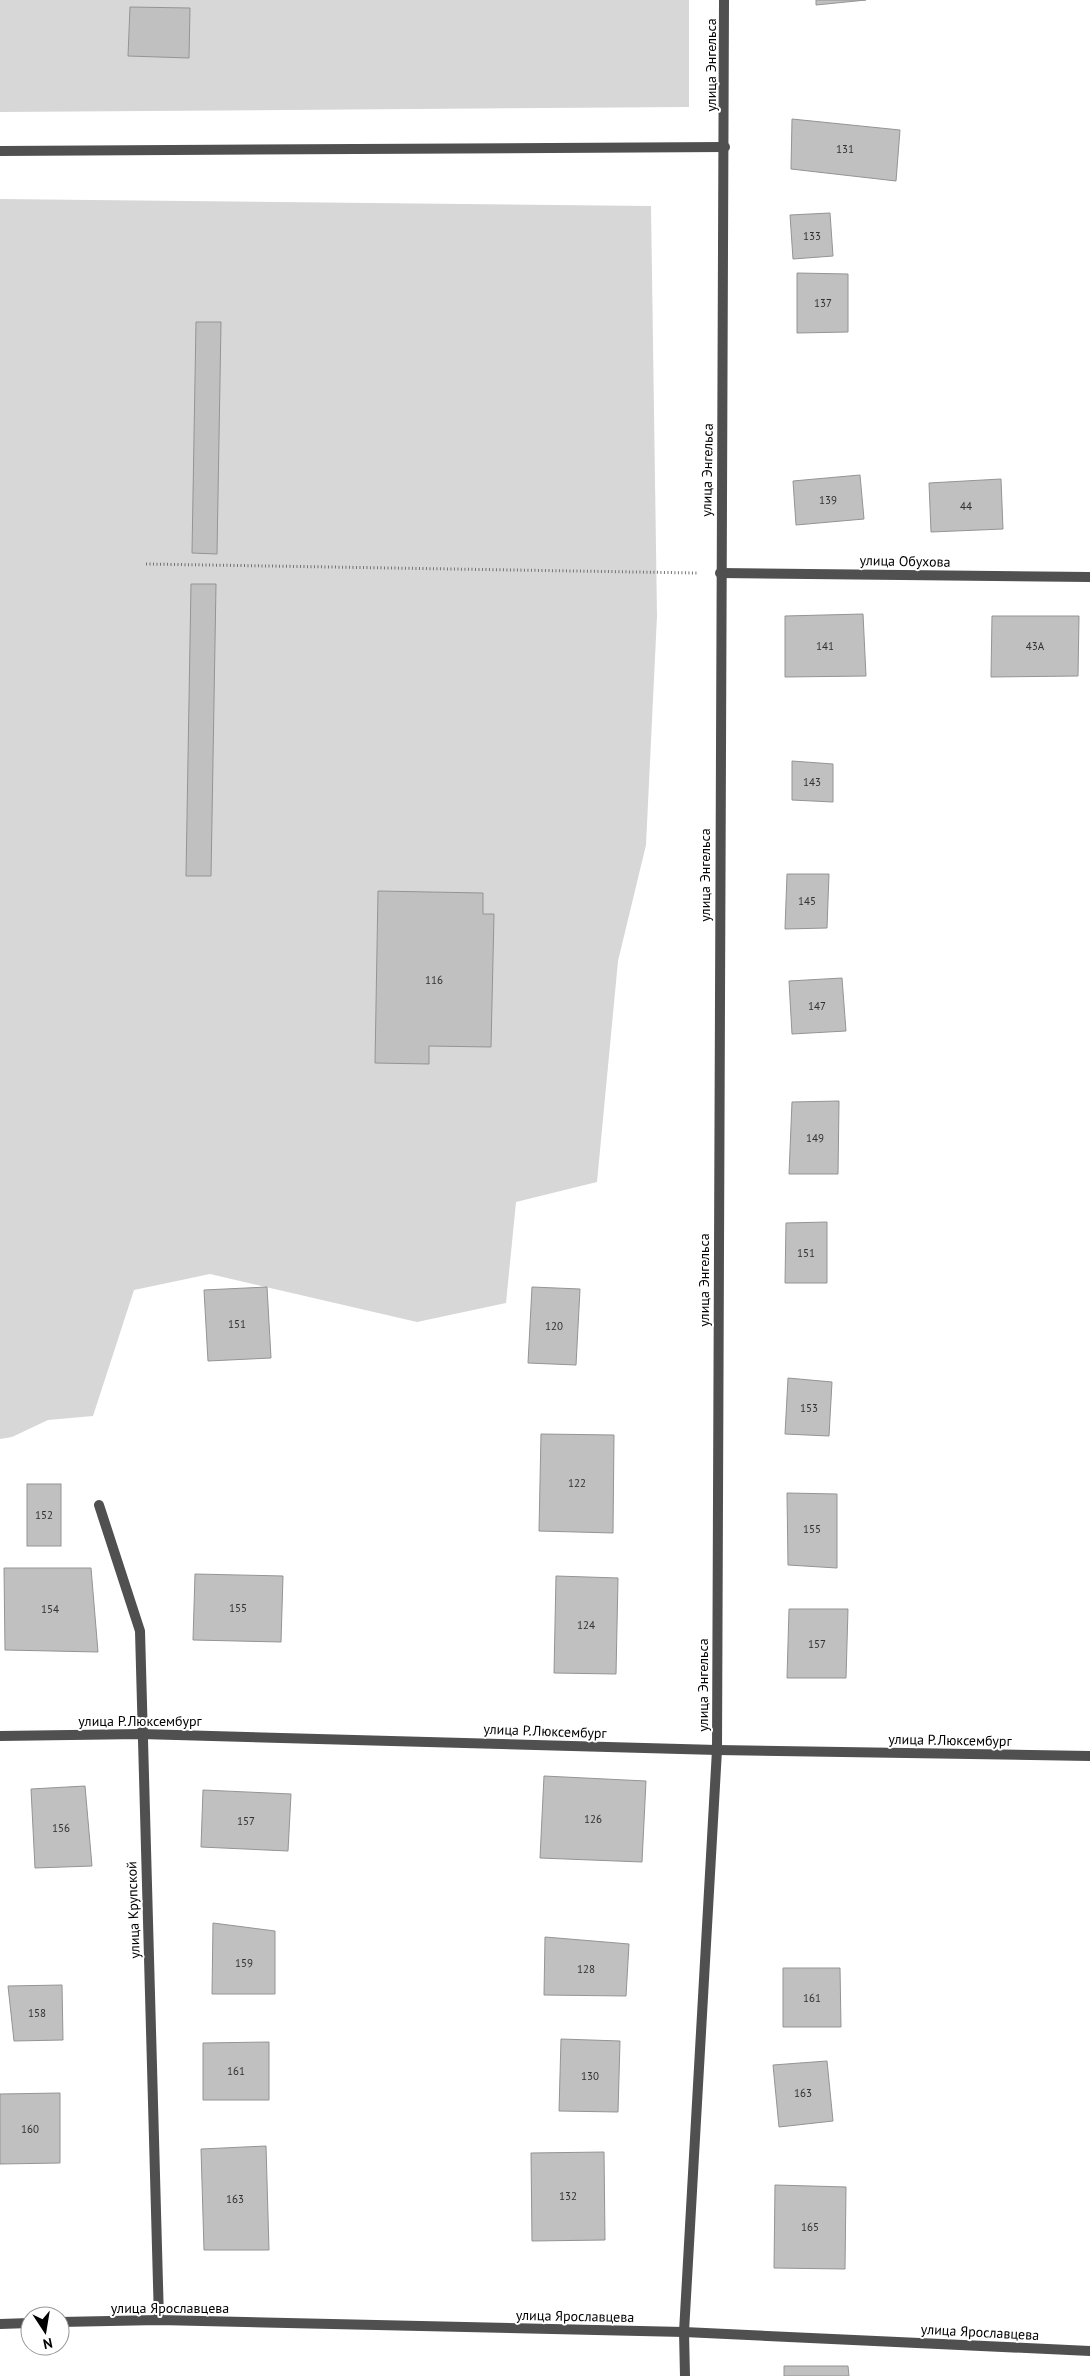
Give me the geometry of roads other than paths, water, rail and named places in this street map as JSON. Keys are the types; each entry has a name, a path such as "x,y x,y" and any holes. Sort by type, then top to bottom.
{"street":[{"name":"улица Энгельса","path":"685,2376 684,2332 717,1750 720,573 725,147 724,0"},
{"path":"0,151 725,147"},
{"name":"улица Обухова","path":"720,573 1090,577"},
{"name":"улица Крупской","path":"99,1505 140,1632 141,1734 159,2320"},
{"name":"улица Р.Люксембург","path":"0,1736 141,1734 717,1750 1090,1756"},
{"name":"улица Ярославцева","path":"70,2322 159,2320 684,2332 1090,2351"},
{"path":"0,2324 20,2323"}]}
